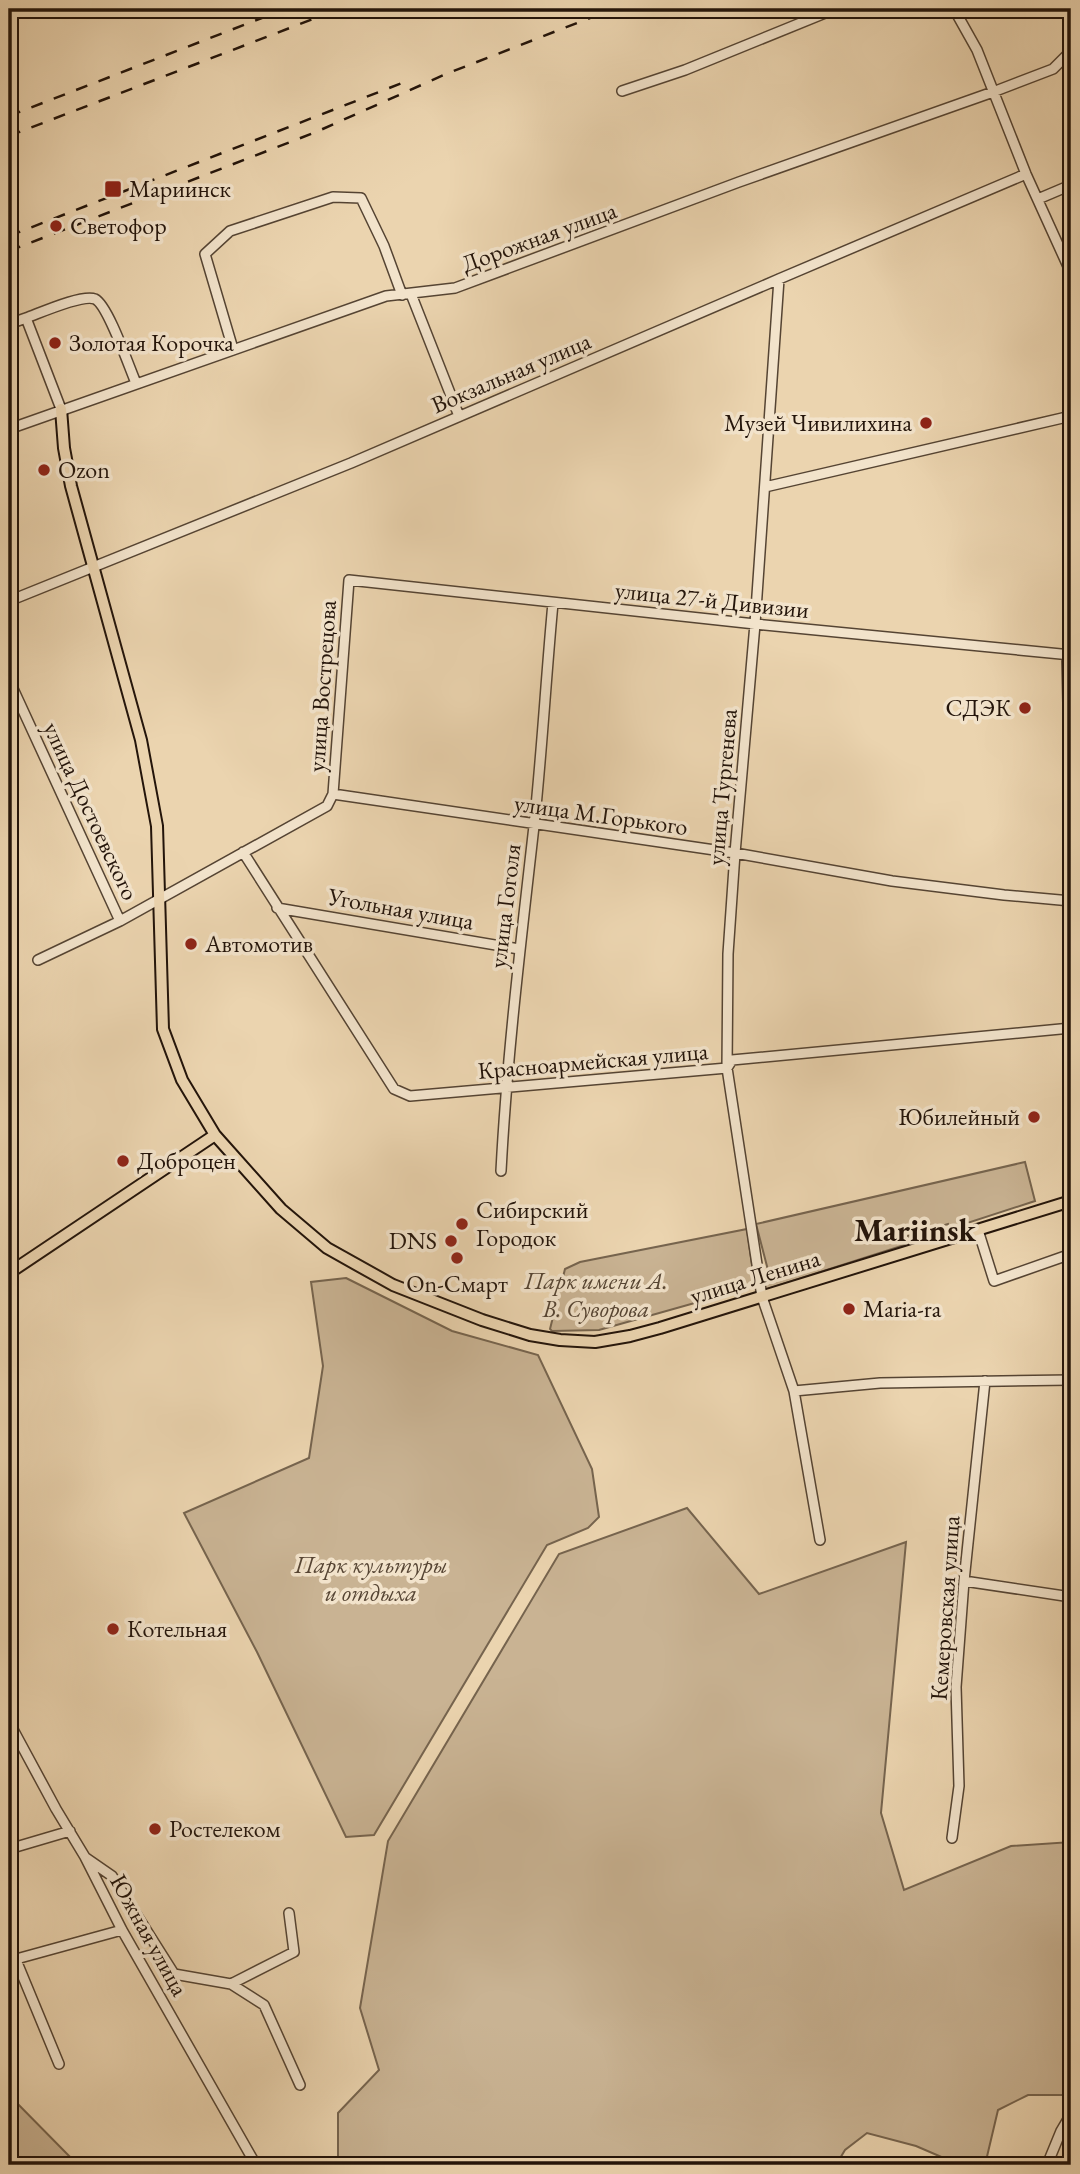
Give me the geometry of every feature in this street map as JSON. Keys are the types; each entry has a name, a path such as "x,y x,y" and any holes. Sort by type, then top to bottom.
{"main road":[{"name":"улица Ленина","path":"61,409 71,486 141,740 158,826 163,1028 183,1080 215,1135 281,1209 327,1248 393,1285 473,1317 530,1335 595,1342 631,1336 1070,1201"},
{"path":"9,1273 215,1135"}],"street":[{"path":"622,91 685,70 835,9"},
{"path":"954,9 977,50 1026,174 1071,273"},
{"name":"Дорожная улица","path":"9,429 386,296 455,288 1053,69 1071,51"},
{"name":"Вокзальная улица","path":"9,600 351,463 1026,174"},
{"path":"1038,199 1071,185"},
{"path":"233,349 205,254 229,231 333,197 361,198 407,294 459,416"},
{"name":"улица Тургенева","path":"779,278 728,954 727,1068 762,1297 794,1391 820,1540"},
{"path":"9,324 82,299 95,299 105,308 136,383"},
{"path":"26,318 61,409"},
{"path":"765,487 1071,416"},
{"name":"улица 27-й Дивизии","path":"349,580 1069,655"},
{"name":"улица Вострецова","path":"333,794 349,580"},
{"name":"улица Гоголя","path":"501,1171 505,1088 534,825 553,603"},
{"path":"1069,655 1071,846"},
{"name":"улица Достоевского","path":"10,684 120,921"},
{"path":"38,960 160,900 327,807 333,794"},
{"name":"улица М.Горького","path":"333,794 735,853 892,881 1071,901"},
{"name":"Красноармейская улица","path":"243,852 394,1089 410,1096 727,1068 732,1060 1071,1028"},
{"name":"Угольная улица","path":"277,908 519,949"},
{"path":"1070,1201 1071,1129"},
{"path":"978,1230 994,1281 1071,1254"},
{"path":"794,1391 880,1383 1071,1380"},
{"name":"Кемеровская улица","path":"952,1838 960,1786 956,1687 985,1381"},
{"path":"964,1581 1071,1597"},
{"name":"Южная улица","path":"9,1722 85,1857 122,1930 256,2165"},
{"path":"9,1849 70,1831"},
{"path":"85,1857 112,1876 174,1974 231,1984 264,2005 300,2085"},
{"path":"231,1984 294,1952 289,1913"},
{"path":"12,1960 122,1930"},
{"path":"9,1943 12,1960 59,2064"},
{"path":"1047,2165 1071,2115"}],"green space":[{"path":"1025,1162 1035,1201 949,1229 948,1224 894,1240 895,1243 915,1236 917,1241 764,1290 762,1277 769,1274 756,1224"},
{"name":"Парк имени А. В. Суворова","path":"747,1229 755,1286 599,1330 550,1329 565,1269 580,1262"},
{"name":"Парк культуры и отдыха","path":"346,1278 452,1331 538,1355 592,1469 599,1517 588,1528 547,1545 374,1835 346,1837 257,1652 184,1513 309,1458 323,1366 311,1282"},
{"path":"687,1508 759,1594 906,1542 881,1813 904,1890 1011,1846 1071,1842 1071,2095 1028,2095 998,2110 985,2165 960,2165 916,2146 867,2133 845,2150 836,2165 338,2165 338,2113 379,2070 360,2008 388,1841 559,1554"},
{"path":"9,2095 78,2165 9,2165"}],"railway":[{"path":"9,116 285,9"},
{"path":"9,136 339,9"},
{"path":"9,251 316,132 446,74 613,9"},
{"path":"9,236 402,83"}],"place":[{"name":"Мариинск","path":"113,189"},
{"name":"Светофор","path":"56,226"},
{"name":"Золотая Корочка","path":"55,343"},
{"name":"Музей Чивилихина","path":"926,423"},
{"name":"Ozon","path":"44,470"},
{"name":"СДЭК","path":"1025,708"},
{"name":"Автомотив","path":"191,944"},
{"name":"Юбилейный","path":"1034,1117"},
{"name":"Доброцен","path":"123,1161"},
{"name":"Сибирский Городок","path":"462,1224"},
{"name":"DNS","path":"451,1241"},
{"name":"On-Смарт","path":"457,1258"},
{"name":"Maria-ra","path":"849,1309"},
{"name":"Котельная","path":"113,1629"},
{"name":"Ростелеком","path":"155,1829"}],"district":[{"name":"Mariinsk","path":"915,1230"}]}
